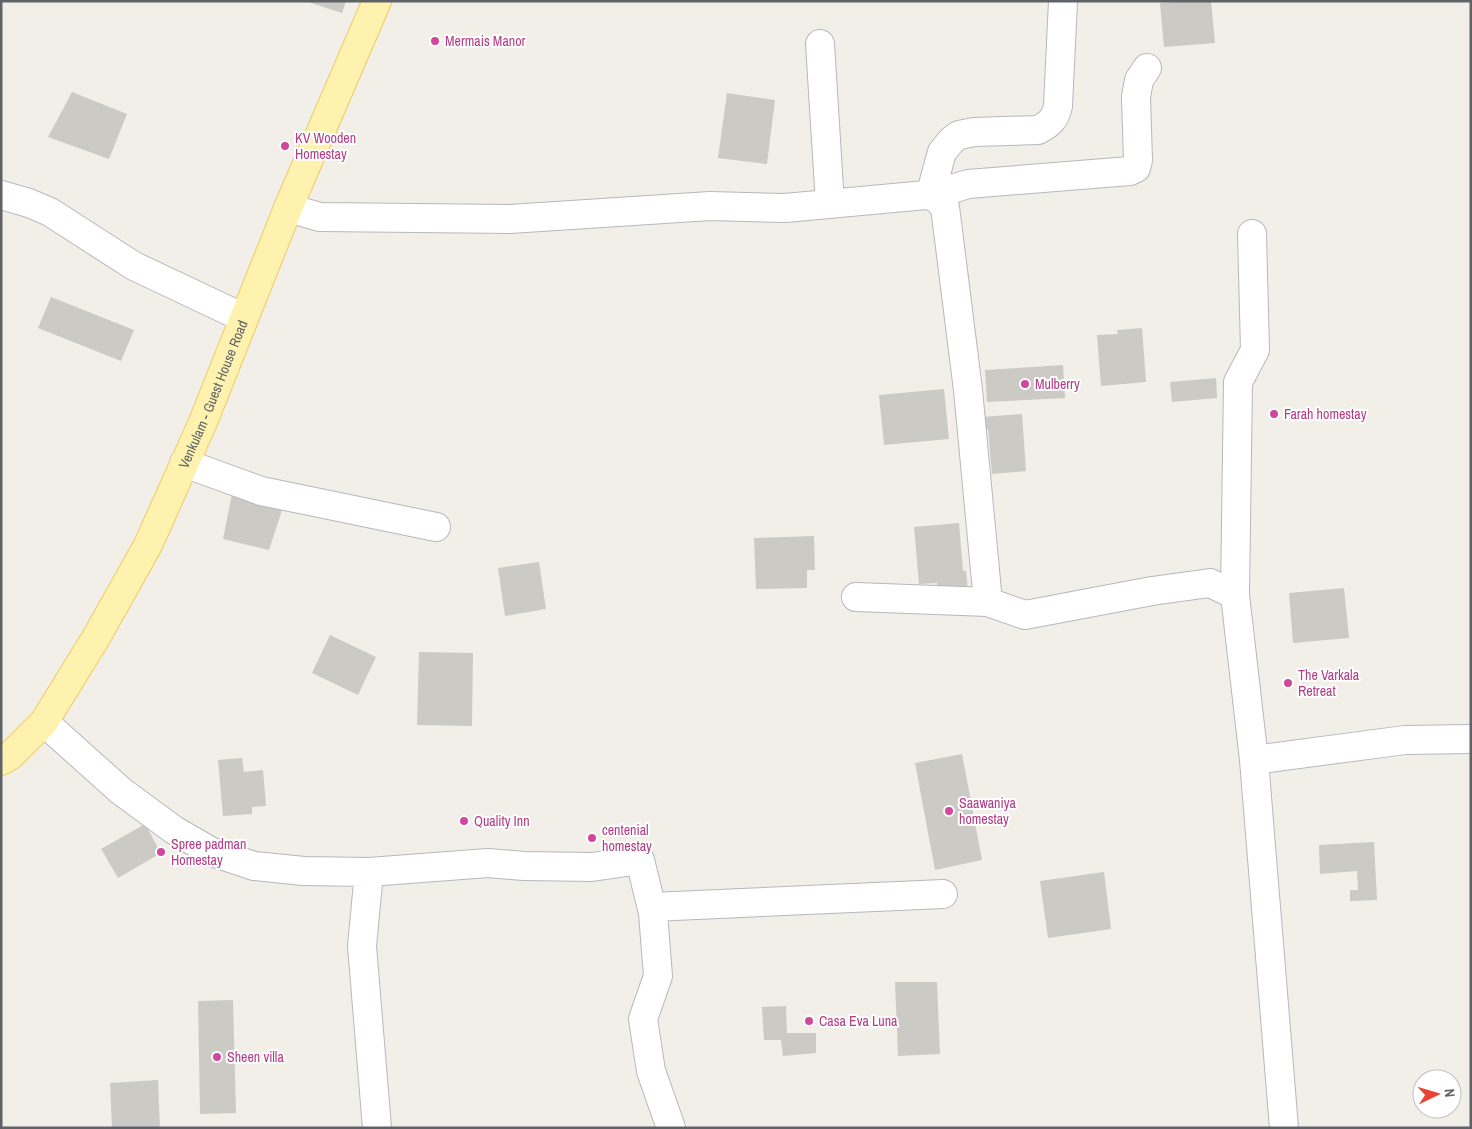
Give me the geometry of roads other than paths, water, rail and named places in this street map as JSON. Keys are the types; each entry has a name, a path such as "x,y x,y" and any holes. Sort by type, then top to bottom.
{"main road":[{"name":"Venkulam - Guest House Road","path":"1,761 10,756 44,722 98,636 148,545 203,422 288,208 377,1"}],"street":[{"path":"933,197 942,152 959,135 974,132 1038,130 1048,125 1055,117 1058,106 1063,1"},
{"path":"820,44 830,204"},
{"path":"933,197 968,184 1130,171 1136,168 1138,160 1136,97 1139,80 1147,68"},
{"path":"1,195 29,202 50,212 134,266 244,318"},
{"path":"288,208 320,216 510,219 710,206 785,208 926,195 933,197 945,207 968,390 988,602"},
{"path":"1252,234 1255,350 1238,382 1235,595 1254,760 1284,1128"},
{"path":"184,463 261,491 436,527"},
{"path":"856,597 988,602 1026,615 1152,591 1210,583 1235,595"},
{"path":"44,722 121,791 174,830 212,852 254,866 304,871 369,872 488,862 524,866 592,867 640,860 652,907 658,976 643,1019 651,1071 671,1128"},
{"path":"1254,760 1405,740 1471,739"},
{"path":"369,872 362,946 377,1128"},
{"path":"652,907 943,894"}],"place":[{"name":"Mermais Manor","path":"435,41"},
{"name":"KV Wooden Homestay","path":"285,146"},
{"name":"Mulberry","path":"1025,384"},
{"name":"Farah homestay","path":"1274,414"},
{"name":"The Varkala Retreat","path":"1288,683"},
{"name":"Saawaniya homestay","path":"949,811"},
{"name":"Quality Inn","path":"464,821"},
{"name":"centenial homestay","path":"592,838"},
{"name":"Spree padman Homestay","path":"161,852"},
{"name":"Casa Eva Luna","path":"809,1021"},
{"name":"Sheen villa","path":"217,1057"}]}
